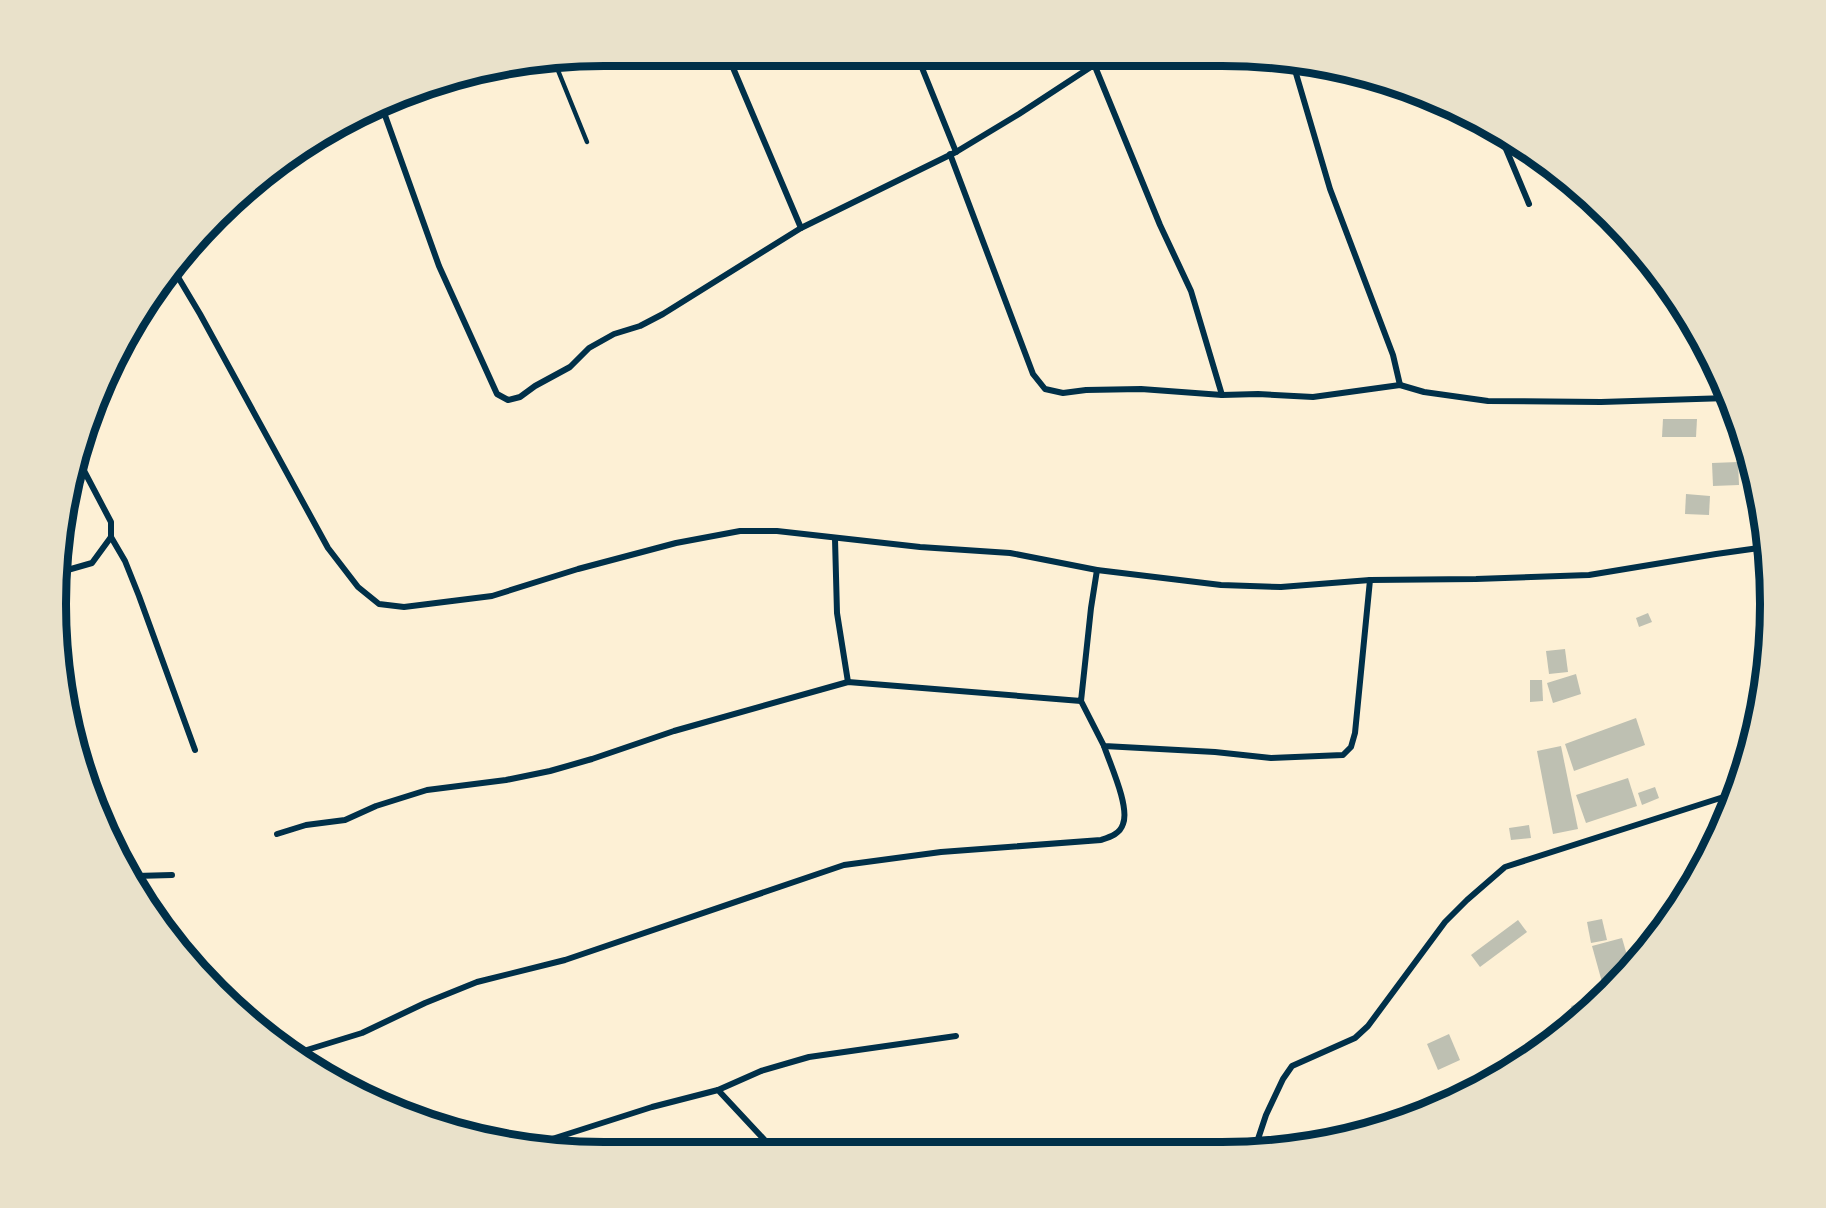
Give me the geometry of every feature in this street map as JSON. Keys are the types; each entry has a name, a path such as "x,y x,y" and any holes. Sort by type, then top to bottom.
{"street":[{"path":"732,66 801,228"},
{"path":"921,66 1033,374 1045,389 1063,393 1086,390 1141,389 1222,395 1313,397 1400,386 1424,392 1488,400 1601,402 1719,398"},
{"path":"384,113 439,266 496,394 508,400 520,397 570,367 589,348 614,334 640,326 663,315 801,228 953,153 1019,114 1091,66"},
{"path":"1095,66 1160,225 1191,291 1222,395"},
{"path":"1295,71 1330,189 1393,355 1400,386"},
{"path":"1505,147 1529,204"},
{"path":"177,276 206,323 328,548 358,587 379,604 404,607 492,596 578,569 665,546 740,531 777,531 836,539 1010,554 1097,570 1221,585 1281,588 1371,580 1589,575 1757,549"},
{"path":"83,469 111,522 111,537 136,587 195,750"},
{"path":"67,570 92,563 111,537"},
{"path":"836,539 837,613 848,682"},
{"path":"305,1051 362,1034 425,1003 477,982 565,960 844,864 941,852 1101,840 1117,834 1124,824 1125,809 1104,746 1081,701 1097,570"},
{"path":"1104,746 1215,752 1271,758 1343,755 1352,747 1371,580"},
{"path":"277,834 306,825 345,820 376,806 427,790 506,780 550,771 674,731 848,682 1081,701"},
{"path":"1257,1141 1282,1079 1292,1066 1355,1038 1368,1026 1445,922 1505,867 1724,797"},
{"path":"140,876 172,875"},
{"path":"552,1139 652,1107 718,1090 761,1071 809,1057 956,1036"},
{"path":"718,1090 765,1142"}],"lane":[{"path":"557,68 587,142"}],"building":[{"path":"1663,419 1697,419 1696,437 1662,437"},
{"path":"1738,462 1739,485 1713,486 1712,463"},
{"path":"1686,494 1710,496 1709,515 1685,514"},
{"path":"1648,613 1652,622 1639,627 1636,618"},
{"path":"1565,649 1568,672 1549,674 1546,651"},
{"path":"1576,674 1581,694 1553,703 1547,683"},
{"path":"1530,680 1542,680 1543,701 1530,702"},
{"path":"1636,718 1645,745 1574,771 1565,744"},
{"path":"1561,746 1578,829 1553,834 1537,751"},
{"path":"1628,778 1637,806 1586,823 1576,795"},
{"path":"1655,787 1659,798 1642,805 1638,793"},
{"path":"1529,825 1531,838 1511,840 1509,828"},
{"path":"1602,919 1607,940 1591,943 1587,922"},
{"path":"1518,920 1527,932 1480,967 1471,955"},
{"path":"1622,938 1628,957 1602,984 1592,946"},
{"path":"1583,1002 1573,1011 1571,1006"},
{"path":"1449,1034 1460,1060 1438,1070 1427,1044"}]}
